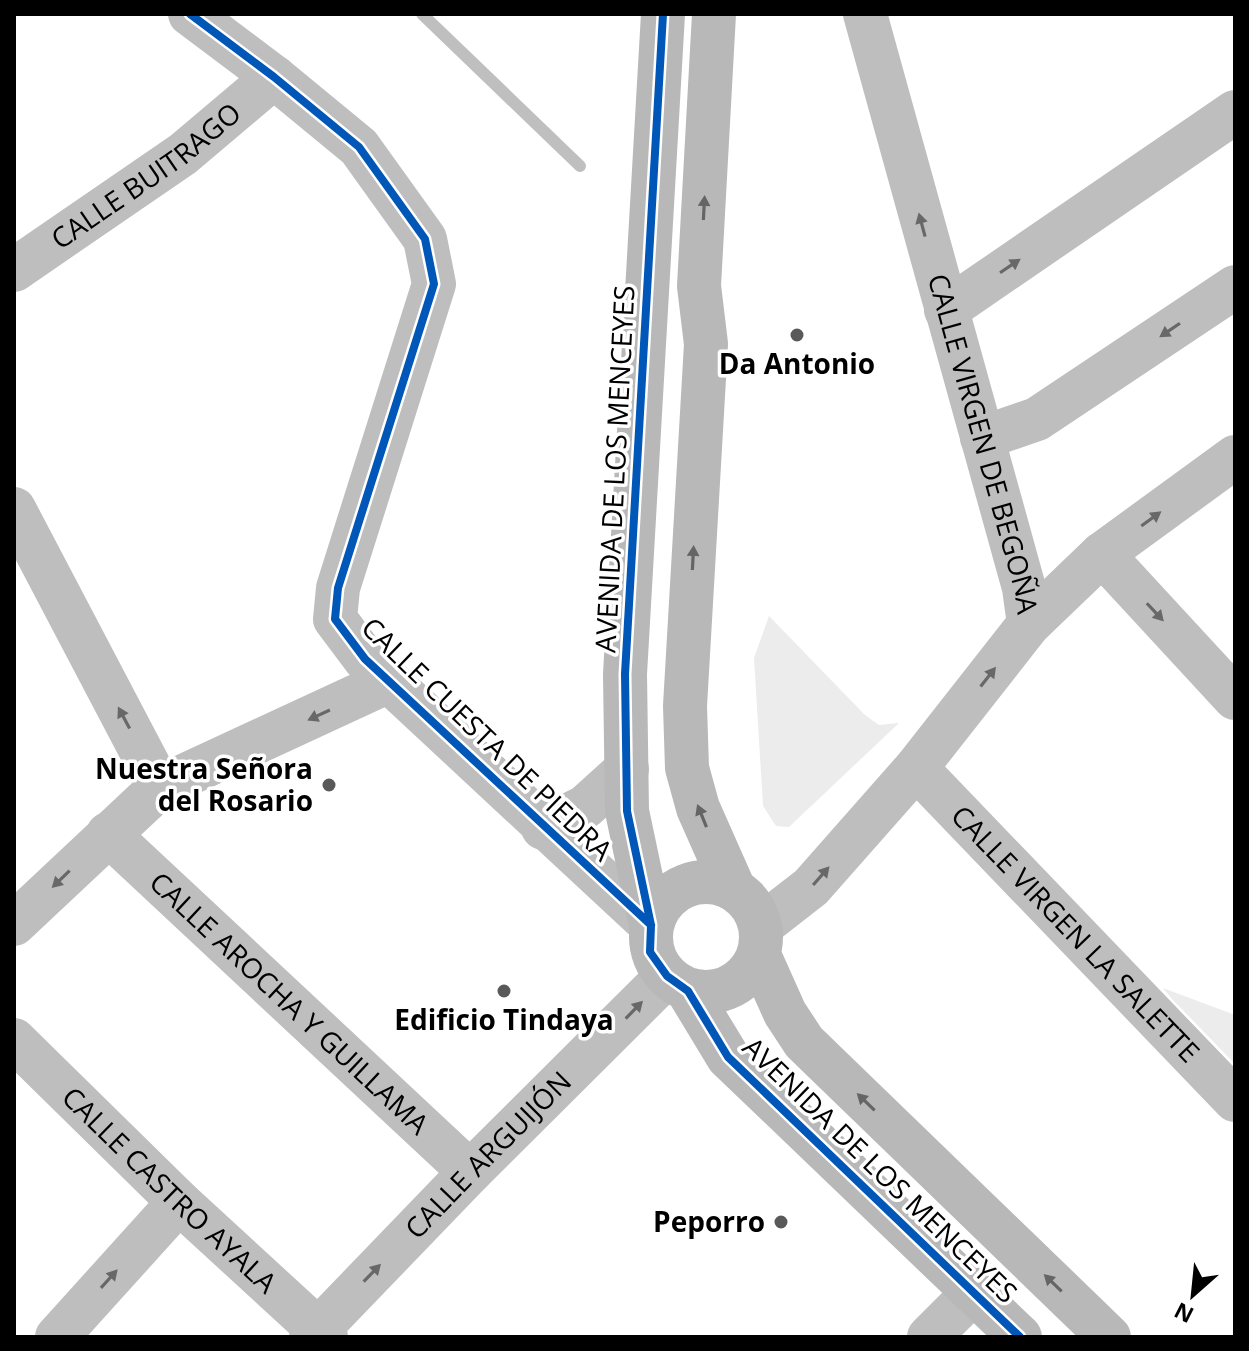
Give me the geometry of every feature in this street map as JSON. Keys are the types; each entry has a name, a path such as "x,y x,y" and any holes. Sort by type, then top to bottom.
{"main road":[{"name":"AVENIDA DE LOS MENCEYES","path":"651,925 627,811 625,674 663,14"},
{"path":"714,14 699,286 706,344 685,706 687,768 698,808 733,887 752,905 760,941 744,978 720,991 677,983 650,952 651,925 661,902 681,886 707,880 733,887"},
{"name":"AVENIDA DE LOS MENCEYES","path":"760,941 785,1013 804,1042 1109,1337"},
{"name":"AVENIDA DE LOS MENCEYES","path":"677,983 728,1057 1020,1337"}],"street":[{"name":"CALLE CUESTA DE PIEDRA","path":"190,14 274,77 359,147 425,239 434,284 338,588 335,619 365,659 543,828 651,925"},
{"name":"CALLE VIRGEN DE BEGOÑA","path":"760,941 916,768 1029,624 1024,588 865,14"},
{"name":"CALLE BUITRAGO","path":"14,270 183,154 274,77"},
{"path":"946,310 1235,112"},
{"path":"982,438 1037,419 1235,287"},
{"path":"1029,624 1102,554 1235,457"},
{"path":"14,509 160,787"},
{"path":"1102,554 1235,698"},
{"path":"14,924 160,787 389,681"},
{"name":"CALLE VIRGEN LA SALETTE","path":"916,768 1235,1100"},
{"path":"543,828 585,807 627,769"},
{"name":"CALLE AROCHA Y GUILLAMA","path":"108,834 470,1172"},
{"name":"CALLE ARGUIJÓN","path":"318,1335 470,1172 677,983"},
{"name":"CALLE CASTRO AYALA","path":"14,1040 318,1335"},
{"path":"57,1337 179,1202"},
{"path":"929,1337 974,1292"}],"shaded area":[{"path":"769,616 865,715 879,725 899,723 789,827 776,826 763,806 754,658"},
{"path":"1163,988 1235,1015 1235,1064 1172,999"}],"waterway":[{"path":"422,14 580,166"}],"cycle path":[{"path":"190,14 274,77 359,147 425,239 434,284 338,588 335,619 365,659 651,925"},
{"path":"663,14 625,674 627,811 651,925 650,952 667,976 688,991 728,1057 1020,1337"}],"place":[{"name":"Da Antonio","path":"797,335"},
{"name":"Nuestra Señora del Rosario","path":"329,785"},
{"name":"Edificio Tindaya","path":"504,991"},
{"name":"Peporro","path":"781,1222"}]}
